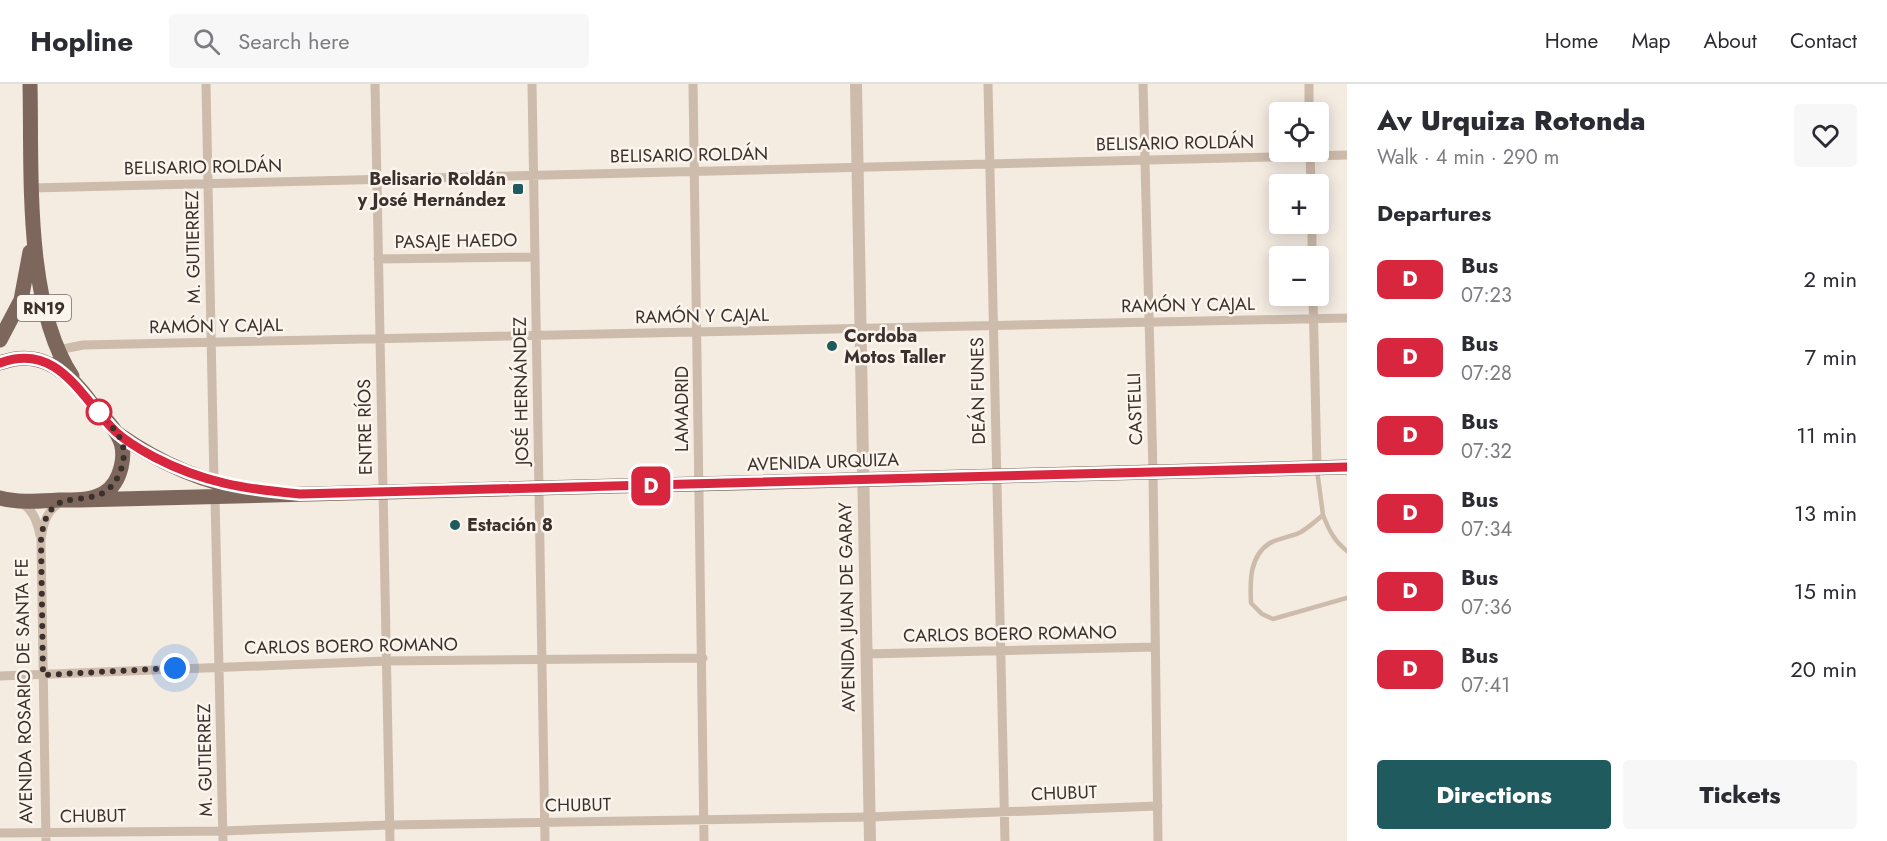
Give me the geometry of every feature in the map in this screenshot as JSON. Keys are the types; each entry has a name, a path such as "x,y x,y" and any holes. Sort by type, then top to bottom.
{"main road":[{"name":"RN19","path":"0,498 18,501 80,500 106,492 113,485 121,467 123,455 123,446 118,434 81,389 58,350 45,311 33,219 30,84"},
{"name":"RN19","path":"0,340 23,291 33,219"},
{"name":"RN19","path":"0,363 18,357 43,361 60,371 81,389"},
{"name":"AVENIDA URQUIZA","path":"118,434 136,447 176,468 214,482 251,489 300,494"},
{"name":"AVENIDA URQUIZA","path":"80,500 1347,467"}],"street":[{"name":"M. GUTIERREZ","path":"206,84 214,482"},
{"name":"ENTRE RÍOS","path":"375,84 390,841"},
{"name":"JOSÉ HERNÁNDEZ","path":"532,84 544,841"},
{"name":"LAMADRID","path":"693,84 704,841"},
{"name":"AVENIDA JUAN DE GARAY","path":"856,84 870,841"},
{"name":"DEÁN FUNES","path":"988,84 1005,841"},
{"name":"CASTELLI","path":"1143,84 1153,472 1158,841"},
{"path":"1309,84 1309,102"},
{"name":"BELISARIO ROLDÁN","path":"32,188 1269,155"},
{"name":"BELISARIO ROLDÁN","path":"1329,155 1347,155"},
{"name":"PASAJE HAEDO","path":"378,259 535,257"},
{"path":"1313,306 1317,467"},
{"name":"RAMÓN Y CAJAL","path":"58,350 83,345 1347,318"},
{"name":"M. GUTIERREZ","path":"215,498 223,841"},
{"name":"AVENIDA ROSARIO DE SANTA FE","path":"46,837 41,540 45,519 51,510 64,500"},
{"name":"AVENIDA ROSARIO DE SANTA FE","path":"18,501 33,513 41,540"},
{"name":"CARLOS BOERO ROMANO","path":"867,654 1155,647"},
{"name":"CARLOS BOERO ROMANO","path":"0,676 386,661 703,658"},
{"name":"CHUBUT","path":"0,833 46,837 390,825 869,817 1158,806"}],"lane":[{"path":"1317,467 1323,515 1329,531 1338,544 1347,551"},
{"path":"1323,515 1299,533 1271,543 1260,552 1251,573 1251,603 1262,614 1273,619 1347,598"}],"bus line":[{"name":"D","path":"0,363 18,357 43,361 52,365 81,389 118,434 136,447 176,468 235,487 300,494 1347,467"}],"place":[{"name":"Belisario Roldán y José Hernández","path":"518,189"},
{"name":"Cordoba Motos Taller","path":"832,346"},
{"name":"Estación 8","path":"455,525"}],"route":[{"path":"99,412 118,434 123,446 121,467 113,485 106,492 80,500 64,500 56,504 45,519 41,540 43,675 175,668"}]}
